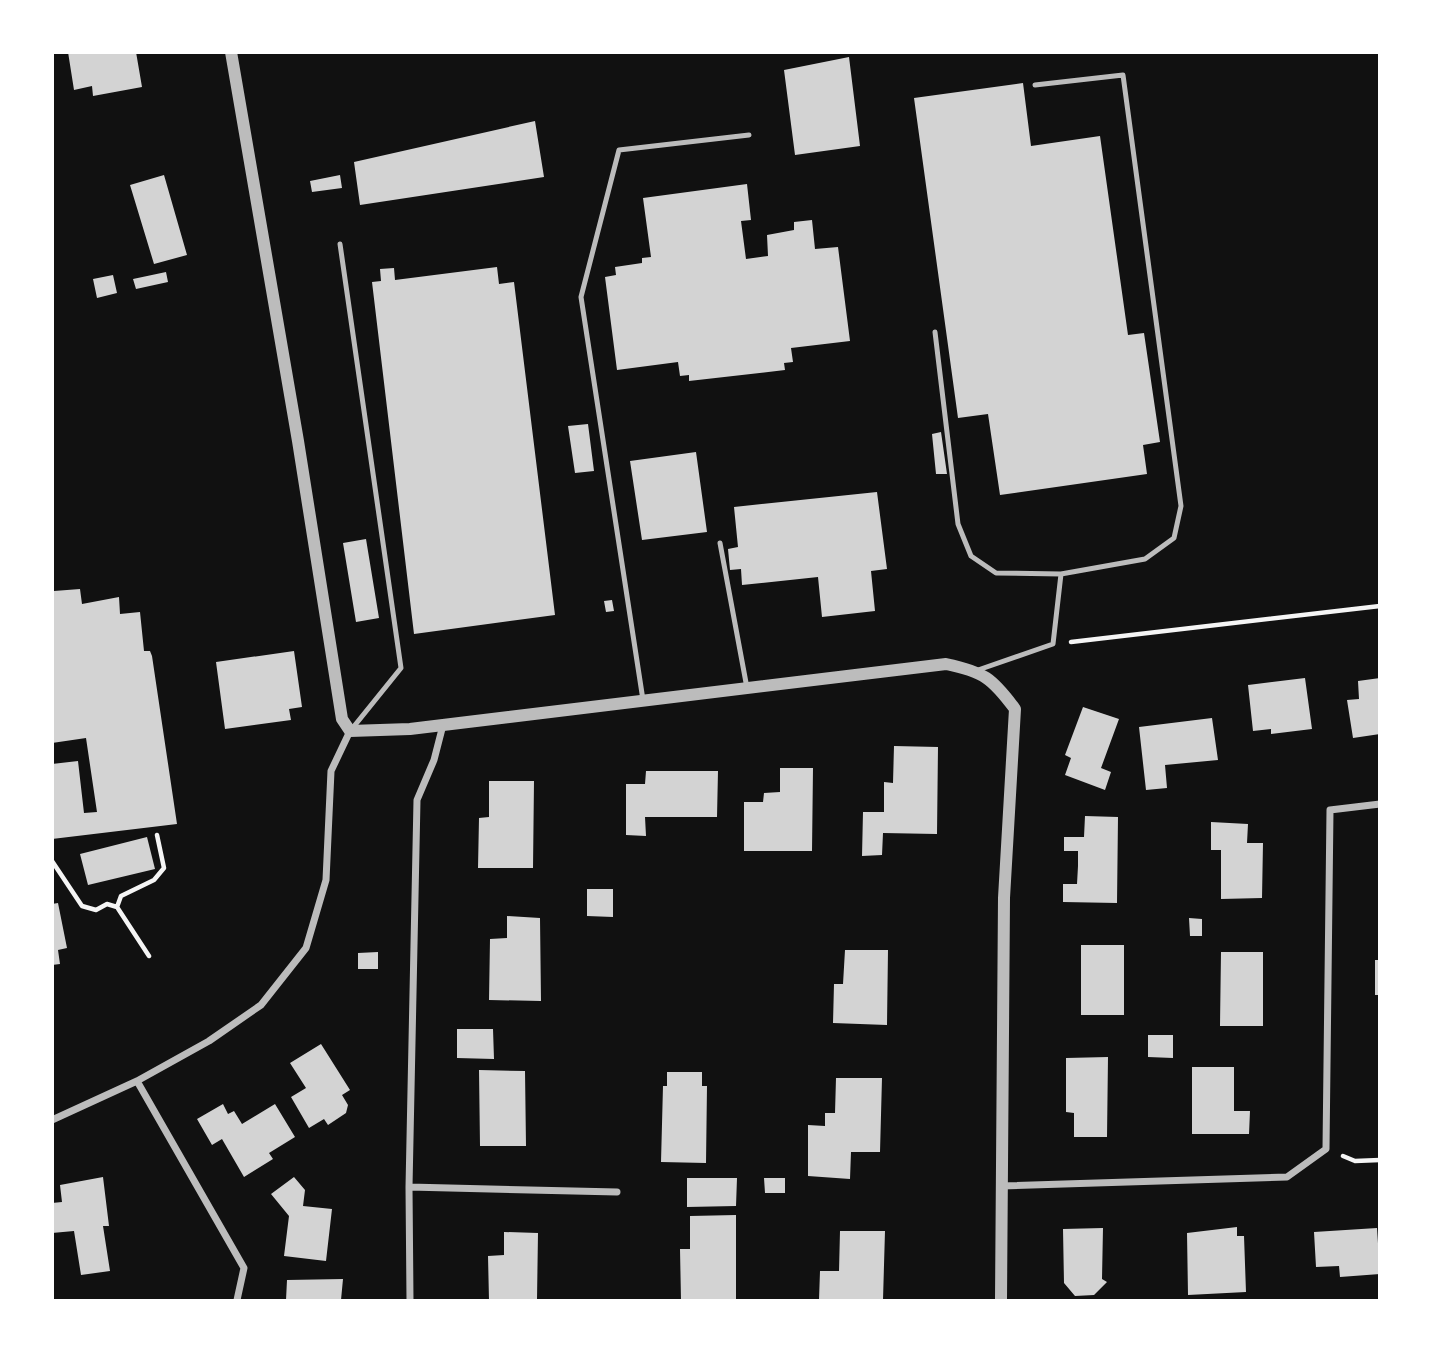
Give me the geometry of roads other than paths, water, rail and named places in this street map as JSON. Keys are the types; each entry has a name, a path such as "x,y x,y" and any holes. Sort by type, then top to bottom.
{"street":[{"path":"231,52 342,719 350,731"},
{"path":"350,731 443,724 946,664 978,670 996,683 1015,709 1004,898 1000,1300"},
{"path":"410,1300 409,1187 417,800 434,760 443,724"},
{"path":"52,1120 137,1081 209,1041 261,1004 306,948 326,880 331,771 350,731"},
{"path":"1001,1186 1287,1177 1326,1149 1330,810 1380,804"},
{"path":"137,1081 244,1268 237,1300"},
{"path":"409,1187 617,1192"}],"lane":[{"path":"935,332 958,524 971,556 996,573 1061,574 1145,559 1174,538 1181,506 1123,75 1035,85"},
{"path":"643,701 580,297 619,150 749,135"},
{"path":"340,244 401,668 350,731"},
{"path":"720,542 747,688"},
{"path":"978,670 1053,644 1061,574"}]}
